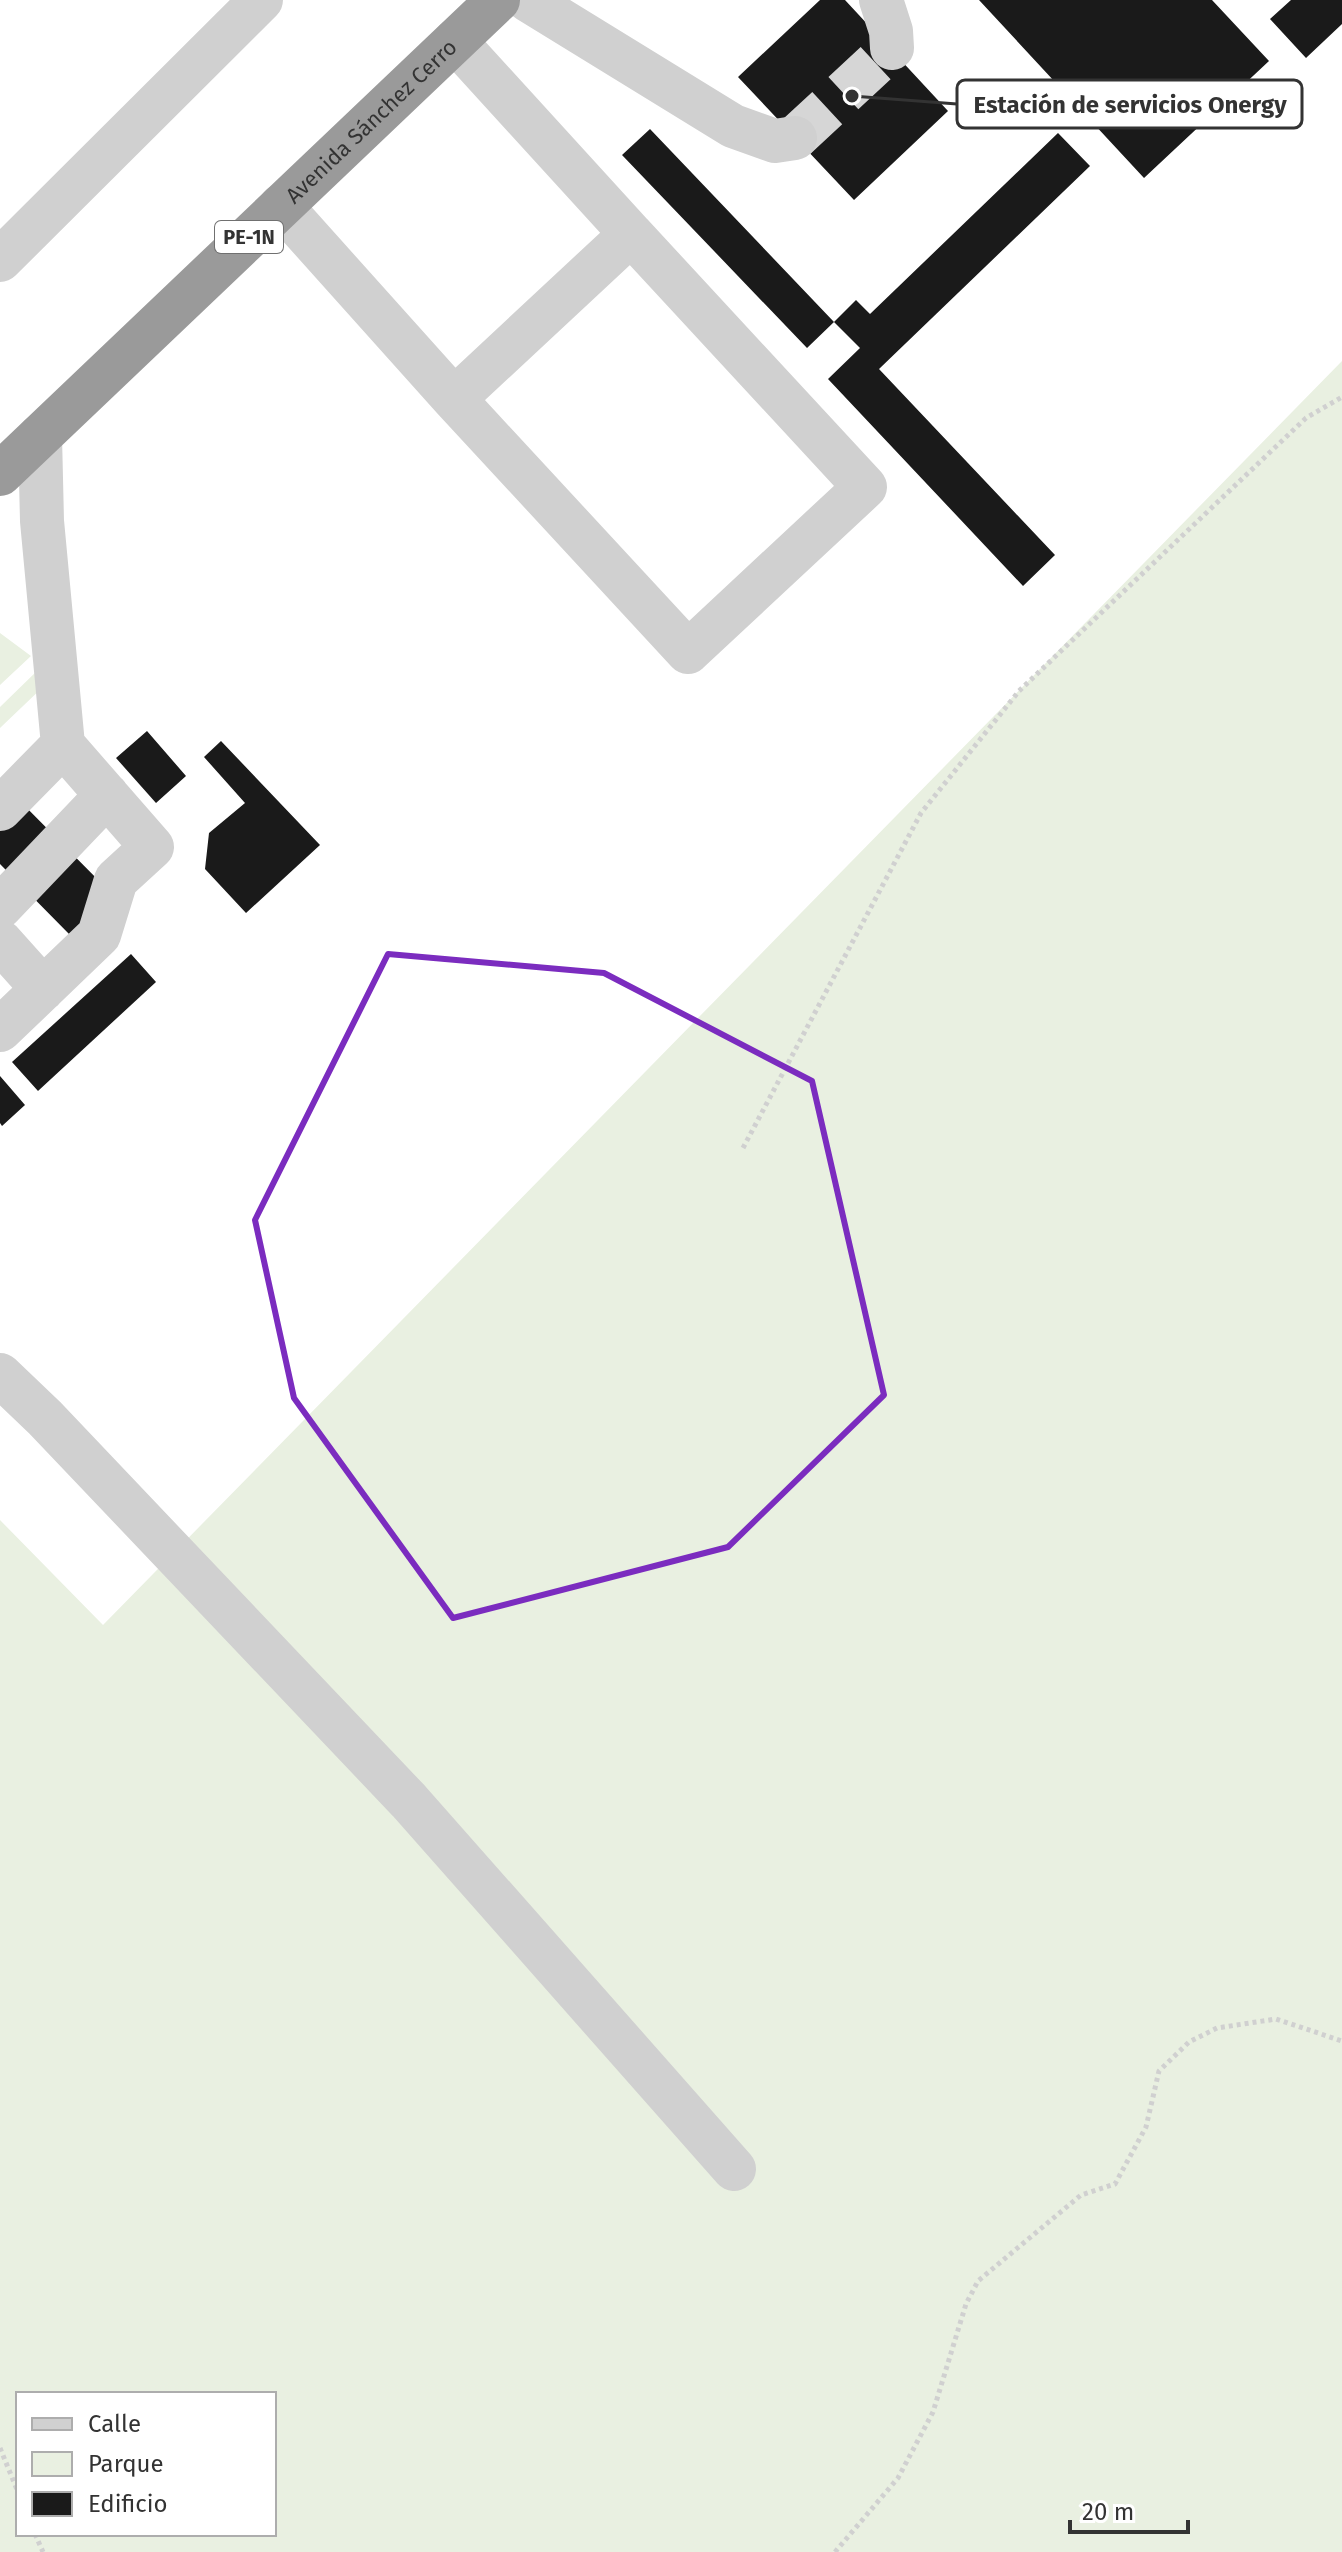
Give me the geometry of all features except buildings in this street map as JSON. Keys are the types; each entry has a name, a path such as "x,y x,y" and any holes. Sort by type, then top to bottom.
{"highway":[{"name":"Avenida Sánchez Cerro","path":"0,474 498,0"}],"street":[{"path":"0,260 261,0"},
{"path":"528,0 733,126 775,141 795,138"},
{"path":"881,0 891,31 892,48"},
{"path":"281,206 688,652 865,487 455,41"},
{"path":"454,399 631,234"},
{"path":"0,1030 99,935 116,880 152,847 63,745 42,521 40,436"},
{"path":"0,809 63,745"},
{"path":"0,907 107,795"},
{"path":"0,941 43,989"},
{"path":"0,1375 45,1418 409,1801 734,2169"}],"path":[{"path":"743,1148 921,813 1019,691 1306,418 1342,397"},
{"path":"835,2552 898,2478 933,2412 966,2304 978,2281 1081,2195 1115,2184 1146,2127 1159,2071 1189,2042 1217,2028 1276,2019 1342,2041"},
{"path":"0,2448 16,2487"}],"highlighted area":[{"path":"388,954 604,973 812,1081 884,1395 728,1547 453,1618 294,1398 255,1220"}],"green space":[{"path":"1342,361 1342,2552 0,2552 0,1520 103,1625"},
{"path":"0,633 31,656 0,685"},
{"path":"40,668 45,685 0,728 0,707"}],"tunnel":[{"path":"795,138 892,48"}],"place":[{"name":"Estación de servicios Onergy","path":"852,96"}]}
